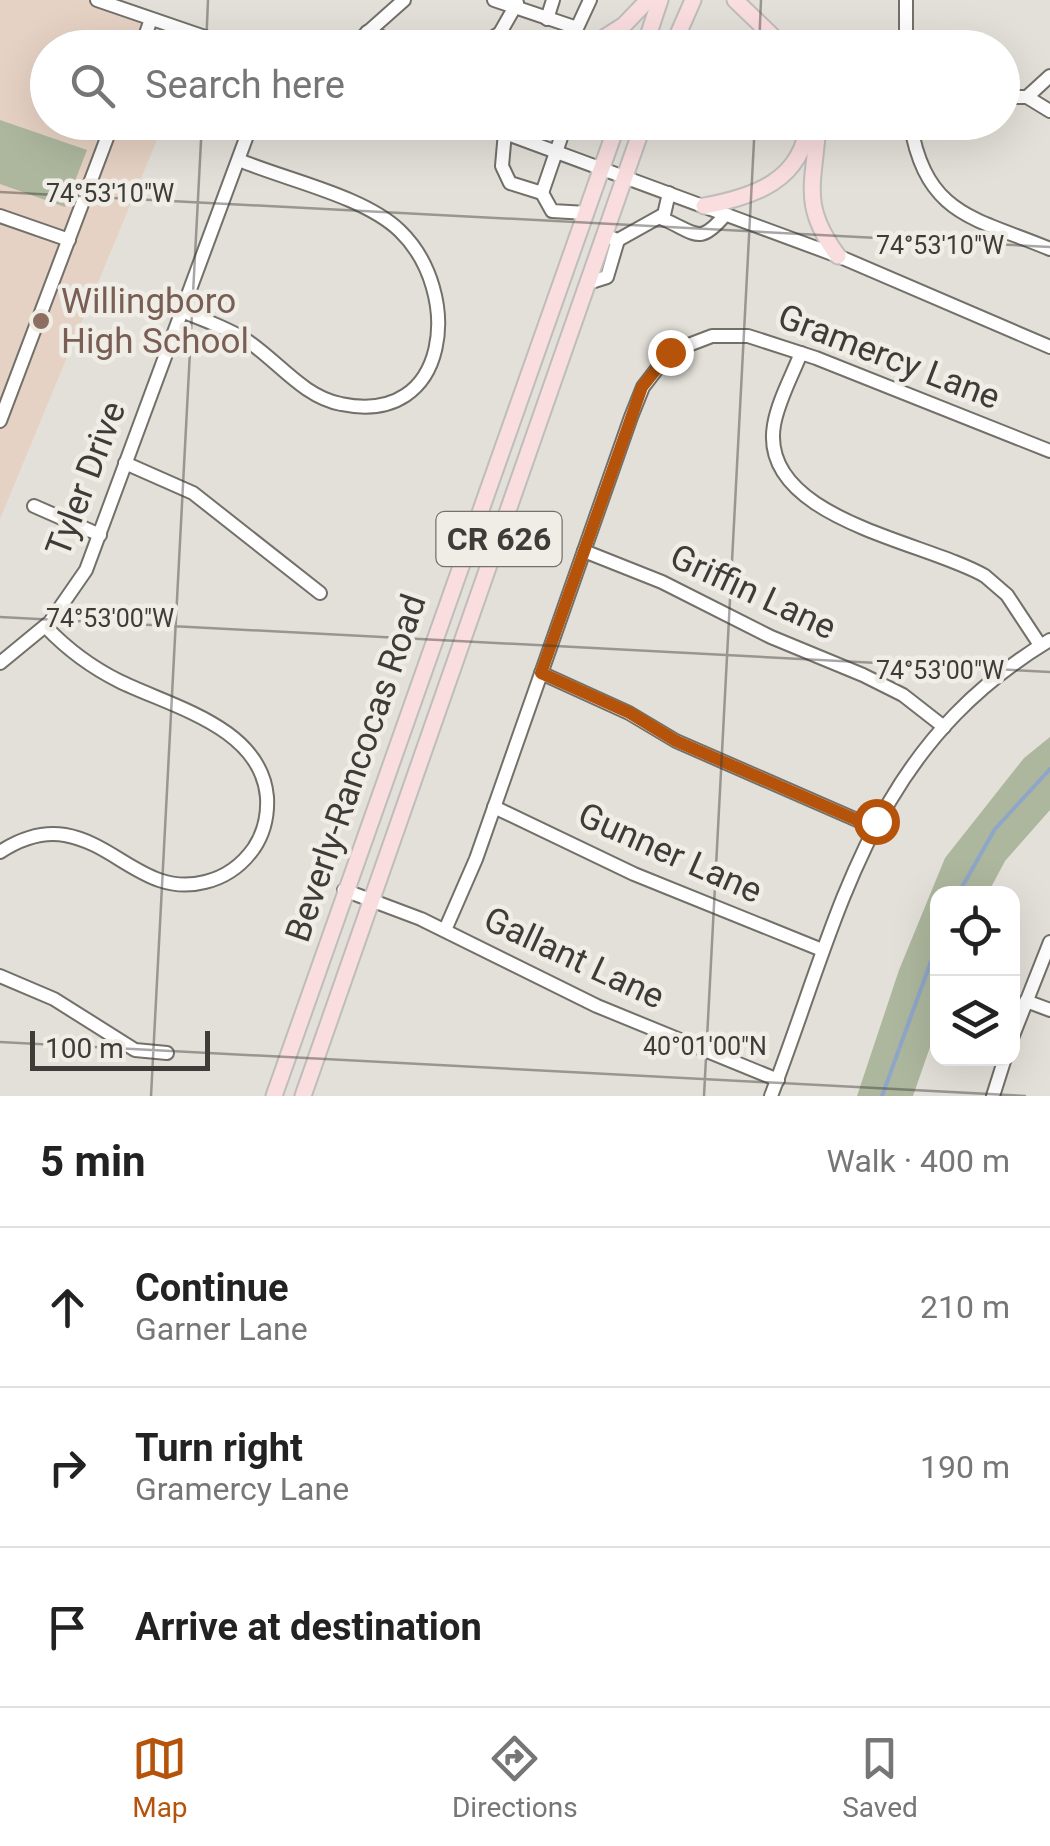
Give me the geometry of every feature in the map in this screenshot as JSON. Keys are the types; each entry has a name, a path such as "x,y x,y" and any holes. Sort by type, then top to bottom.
{"main road":[{"path":"616,30 648,0"},
{"path":"650,30 660,0"},
{"path":"680,30 693,0"},
{"path":"735,0 766,30"},
{"name":"Beverly-Rancocas Road","path":"274,1096 610,140"},
{"name":"Beverly-Rancocas Road","path":"303,1096 588,283 612,238 638,140"},
{"path":"704,206 750,198 776,183 802,150 804,140"},
{"path":"816,140 809,190 812,210 818,228 838,256"}],"street":[{"path":"97,0 186,30"},
{"path":"369,30 404,0"},
{"path":"494,0 516,4 577,28 590,0"},
{"path":"546,19 553,0"},
{"path":"906,0 906,30"},
{"path":"502,30 516,4"},
{"path":"148,30 152,18"},
{"path":"1027,97 1050,76"},
{"path":"1020,97 1027,97 1050,111"},
{"path":"0,421 106,140"},
{"name":"Tyler Drive","path":"0,663 46,626 81,579 246,140"},
{"path":"504,140 502,166 510,183 542,193 552,212 587,213"},
{"path":"527,140 838,256 1050,348"},
{"path":"542,193 560,140"},
{"path":"914,140 921,170 939,196 980,221 1050,250"},
{"path":"184,312 245,339 312,392 341,404 369,407 390,402 416,383 435,356 440,340 440,307 420,258 399,230 368,210 239,160"},
{"path":"612,238 661,216 669,194"},
{"path":"661,216 706,236 725,215"},
{"path":"0,216 69,240"},
{"name":"Gramercy Lane","path":"445,930 494,807 642,387 670,352 682,344 730,334 764,339 1050,452"},
{"path":"772,1096 822,950 873,827 898,785 977,692 1045,643 1007,594 985,576 822,509 786,480 775,455 773,429 801,353"},
{"path":"125,462 193,492 320,593"},
{"path":"34,506 100,534"},
{"name":"Griffin Lane","path":"584,551 662,582 771,638 878,682 903,695 944,727"},
{"path":"0,852 31,836 64,835 95,845 152,880 183,886 228,874 250,853 264,824 263,776 234,737 89,665 46,626"},
{"path":"541,673 630,713 676,741 873,827"},
{"name":"Gunner Lane","path":"494,807 634,874 822,950"},
{"name":"Gallant Lane","path":"344,890 445,930 578,998 778,1080"},
{"path":"1020,1017 1050,942"},
{"path":"0,976 54,999 135,1050 167,1053"},
{"path":"1026,1001 1050,1010"},
{"path":"993,1096 1002,1066"}],"shaded area":[{"name":"Willingboro High School","path":"0,0 97,0 185,30 30,30 30,140 157,140 0,519"}],"green space":[{"path":"0,120 30,130 30,140 58,140 87,150 65,207 0,184"},
{"path":"1050,737 1050,810 1005,861 992,886 934,886 945,858 1024,758"},
{"path":"930,895 930,1047 913,1096 857,1096 899,970"}],"waterway":[{"path":"963,886 995,829 1050,769"},
{"path":"882,1096 930,964"}],"place":[{"name":"Willingboro High School","path":"41,321"}],"route":[{"path":"670,352 642,387 541,673 630,713 676,741 800,791 873,827 876,821"}]}
